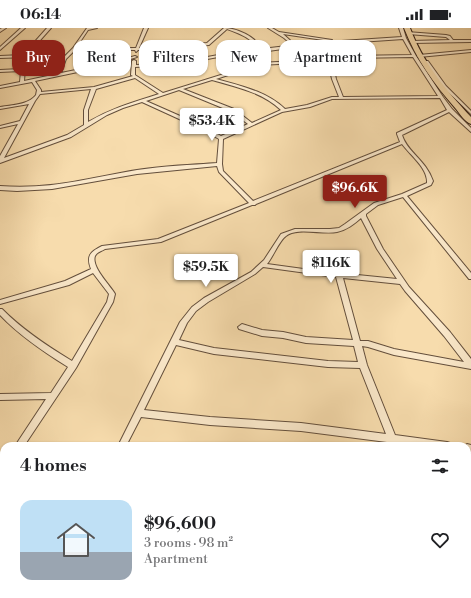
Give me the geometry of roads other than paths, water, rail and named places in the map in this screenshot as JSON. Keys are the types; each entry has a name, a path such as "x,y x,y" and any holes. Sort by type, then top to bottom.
{"main road":[{"path":"406,33 440,87 471,122"}],"street":[{"path":"0,31 4,28"},
{"path":"1,47 23,28"},
{"path":"37,40 49,28"},
{"path":"80,40 86,31 95,28"},
{"path":"146,28 136,49 133,76 162,94"},
{"path":"131,49 183,50 194,45 208,44 226,28 254,40"},
{"path":"270,28 280,33 288,40"},
{"path":"401,28 406,33 441,98 450,110 471,131"},
{"path":"296,34 299,31"},
{"path":"280,33 296,34 329,40"},
{"path":"367,40 406,33 446,36 452,41"},
{"path":"412,42 470,42"},
{"path":"273,49 279,47"},
{"path":"273,49 279,48"},
{"path":"65,57 73,50"},
{"path":"376,56 470,51"},
{"path":"418,54 430,54"},
{"path":"418,54 445,87 471,113"},
{"path":"0,57 12,56"},
{"path":"133,66 175,64 216,56"},
{"path":"65,73 111,64 135,57"},
{"path":"0,161 59,140 114,110 141,100 259,64 279,63"},
{"path":"0,71 12,70"},
{"path":"22,76 22,82"},
{"path":"0,87 50,76"},
{"path":"334,76 341,97"},
{"path":"0,161 33,101 39,93 94,88 135,77"},
{"path":"213,79 261,94 276,102 284,110"},
{"path":"33,80 39,90 39,93"},
{"path":"86,126 86,110 94,88"},
{"path":"179,89 232,110 252,124"},
{"path":"220,138 284,110 308,106 328,98 441,98"},
{"path":"141,100 203,128 220,138"},
{"path":"0,108 33,101"},
{"path":"124,442 184,322 194,309 206,300 252,273 261,265 283,235 307,230 339,230 376,204 404,195 429,184 430,181 428,172 399,136 402,131 450,110"},
{"path":"0,127 22,122"},
{"path":"220,138 219,164 223,175 253,204"},
{"path":"21,442 73,366 110,302 112,297 110,290 97,277 92,263 93,255 99,249 159,241 403,142"},
{"path":"0,188 39,190 156,170 219,164"},
{"path":"404,195 471,276"},
{"path":"363,213 364,219 380,249 402,282 459,348 471,365"},
{"path":"261,265 402,282"},
{"path":"0,302 67,283 94,270"},
{"path":"339,275 363,365 392,439"},
{"path":"0,311 30,337 73,366"},
{"path":"242,327 257,332 283,335 306,340 368,344 394,352 471,365"},
{"path":"174,342 214,351 328,364 363,365"},
{"path":"0,397 53,396"},
{"path":"138,413 210,421 301,428 416,442"}]}
